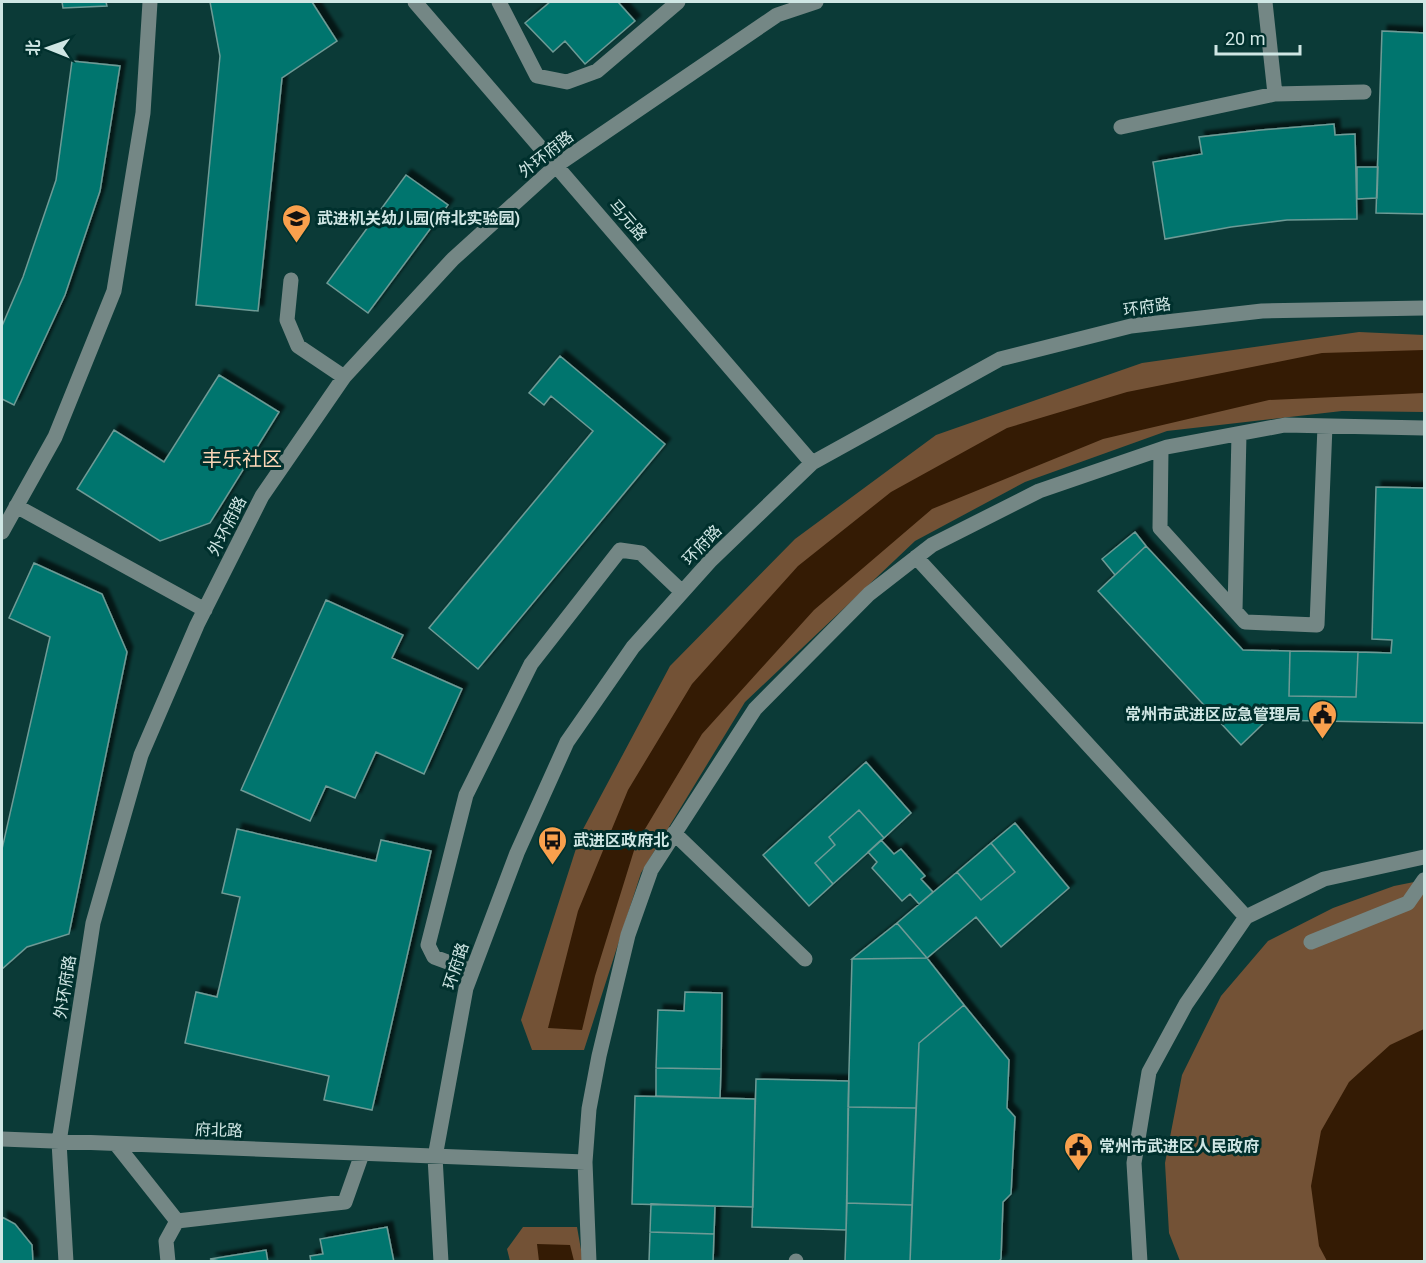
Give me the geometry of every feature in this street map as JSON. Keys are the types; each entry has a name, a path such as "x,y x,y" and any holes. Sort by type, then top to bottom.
{"street":[{"path":"2,532 55,437 114,291 144,113 150,2"},
{"name":"马元路","path":"415,2 812,462"},
{"path":"499,2 537,75 567,82 597,71 678,2"},
{"name":"外环府路","path":"66,1262 59,1142 93,923 141,755 205,610 262,496 344,377 453,259 557,165 777,15 816,2"},
{"path":"1265,2 1275,94"},
{"path":"1121,126 1275,94 1364,92"},
{"path":"291,280 287,320 298,346 344,377"},
{"name":"环府路","path":"441,1262 435,1157 466,988 517,853 567,742 633,647 711,560 812,462 1000,359 1131,326 1262,311 1425,308"},
{"path":"590,1262 585,1162 589,1108 628,935 651,870 755,709 869,594 932,545 1039,491 1161,450 1285,425 1425,428"},
{"path":"1161,450 1160,528 1245,622 1317,625 1325,426"},
{"path":"1235,611 1239,434"},
{"path":"16,506 205,610"},
{"path":"472,971 434,957 428,945 466,795 531,664 620,550 641,553 682,592"},
{"path":"916,557 1246,917"},
{"path":"674,833 805,959"},
{"path":"1140,1262 1134,1163 1149,1072 1186,1004 1246,917 1324,879 1425,857"},
{"path":"1311,942 1408,903 1425,880"},
{"name":"府北路","path":"2,1139 585,1162"},
{"path":"116,1144 177,1221"},
{"path":"177,1221 345,1202 362,1154"},
{"path":"168,1262 166,1241 177,1221"}],"shaded area":[{"path":"1359,332 1424,335 1424,412 1342,411 1167,431 1025,482 915,541 745,702 641,873 584,1050 532,1050 521,1020 581,833 670,666 795,539 936,435 1142,363"},
{"path":"1424,350 1424,393 1269,400 1103,439 932,509 814,610 702,734 636,844 595,976 582,1030 548,1028 578,911 628,790 692,684 798,566 891,492 1007,428 1127,392 1322,353"},
{"path":"1424,880 1424,1261 1180,1261 1169,1233 1165,1163 1182,1075 1221,996 1268,941 1333,908 1394,886"},
{"path":"1424,1029 1424,1261 1327,1261 1319,1246 1311,1186 1321,1131 1349,1082 1390,1045"},
{"path":"523,1227 577,1227 583,1261 510,1261 507,1249"},
{"path":"537,1244 570,1245 574,1261 539,1261"}],"building":[{"path":"62,2 106,2 107,6 63,8"},
{"path":"210,2 312,2 337,41 282,78 258,311 196,305 220,56"},
{"path":"550,2 618,2 635,21 585,64 565,41 553,52 525,23"},
{"path":"1382,31 1424,33 1424,214 1376,213"},
{"path":"72,61 120,66 100,191 65,295 14,405 2,399 2,326 23,277 56,180"},
{"path":"1334,124 1335,135 1355,134 1357,219 1287,220 1165,239 1153,162 1202,154 1199,137"},
{"path":"1357,167 1378,167 1377,198 1357,199"},
{"path":"406,175 448,205 368,313 327,283"},
{"path":"560,356 665,444 478,669 429,628 593,431 551,396 544,405 529,393"},
{"path":"219,375 279,412 210,523 160,541 77,489 114,430 164,462"},
{"path":"1376,487 1424,488 1424,723 1267,720 1241,745 1098,591 1146,546 1243,650 1290,651 1289,696 1356,697 1358,652 1391,653 1392,640 1372,639"},
{"path":"1135,532 1146,546 1115,575 1102,559"},
{"path":"34,563 102,594 127,652 69,934 27,947 2,969 2,849 50,637 9,618"},
{"path":"326,600 403,635 392,658 462,689 424,774 376,752 355,798 326,786 310,821 241,790"},
{"path":"1290,651 1358,652 1356,697 1289,696"},
{"path":"866,762 911,813 884,838 859,810 829,837 835,845 815,863 833,884 809,906 763,855"},
{"path":"859,810 884,838 833,884 815,863 835,845 829,837"},
{"path":"1015,823 1069,888 1001,947 976,917 927,958 897,923 957,872 981,900 1015,872 991,843"},
{"path":"237,829 376,861 381,840 431,851 372,1110 324,1100 329,1076 185,1043 196,992 217,997 240,897 222,893"},
{"path":"881,840 894,854 901,849 925,876 921,879 933,892 919,904 910,894 902,901 872,868 877,862 868,852"},
{"path":"991,843 1015,872 981,900 957,872"},
{"path":"897,923 927,958 852,959"},
{"path":"927,958 964,1005 919,1043 916,1108 848,1107 852,959"},
{"path":"685,992 722,993 721,1069 656,1068 658,1010 684,1011"},
{"path":"964,1005 1009,1060 1007,1108 1015,1117 1011,1194 1003,1202 1001,1259 998,1262 910,1262 919,1043"},
{"path":"656,1068 721,1069 720,1098 656,1096"},
{"path":"756,1079 849,1081 846,1230 752,1227"},
{"path":"635,1096 755,1099 753,1207 632,1204"},
{"path":"848,1107 916,1108 912,1205 847,1203"},
{"path":"847,1203 912,1205 910,1262 845,1262"},
{"path":"651,1204 715,1206 714,1234 650,1232"},
{"path":"2,1217 15,1224 32,1245 33,1262 2,1262"},
{"path":"387,1227 394,1262 311,1262 310,1256 323,1254 320,1239"},
{"path":"650,1232 714,1234 713,1262 649,1262"},
{"path":"266,1250 268,1262 224,1262 210,1259"}],"place":[{"name":"武进机关幼儿园(府北实验园)","path":"296,244"},
{"name":"常州市武进区应急管理局","path":"1322,740"},
{"name":"武进区政府北","path":"552,866"},
{"name":"常州市武进区人民政府","path":"1078,1172"}],"district":[{"name":"丰乐社区","path":"242,459"}]}
